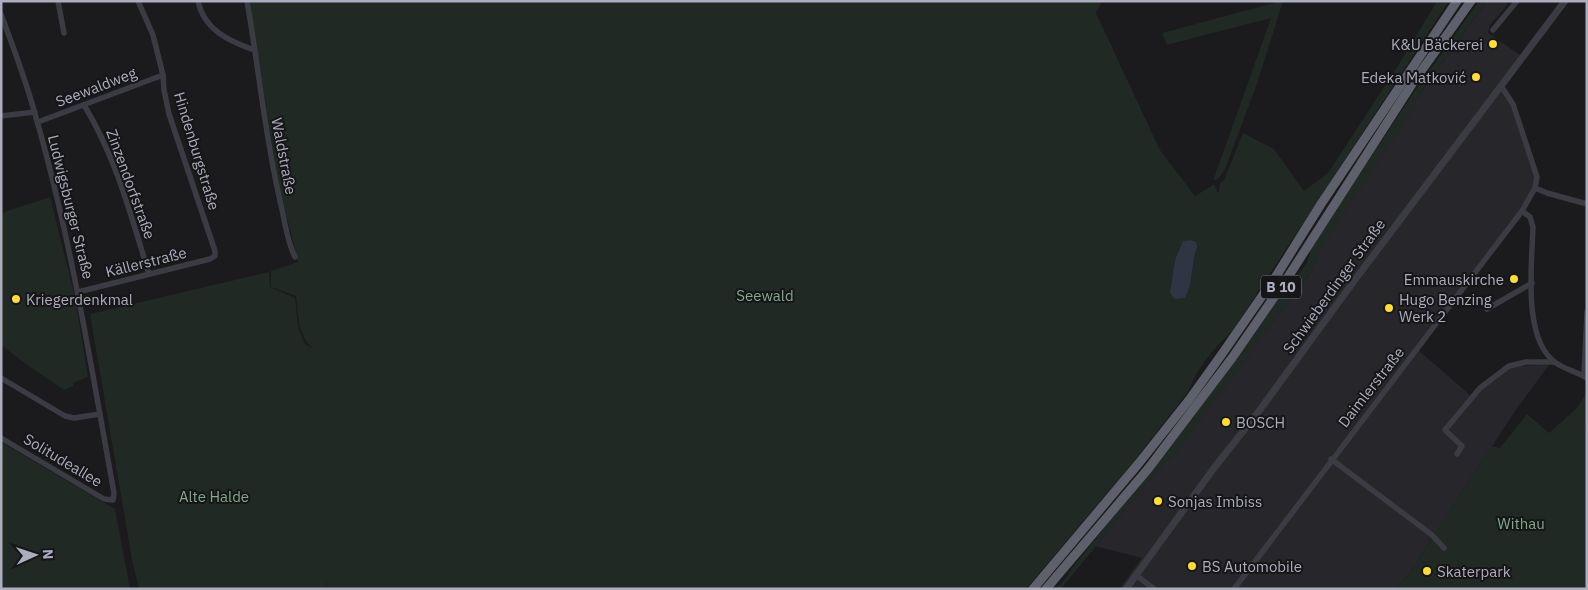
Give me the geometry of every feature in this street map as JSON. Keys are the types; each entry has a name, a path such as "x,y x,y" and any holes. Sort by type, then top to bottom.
{"highway":[{"name":"B 10","path":"1032,589 1139,463 1216,362 1278,273 1320,204 1457,1"},
{"name":"B 10","path":"1046,589 1148,469 1227,365 1288,276 1412,84 1471,1"}],"street":[{"path":"58,1 64,33"},
{"name":"Hindenburgstraße","path":"138,1 153,35 164,75 164,90 169,114 215,251"},
{"path":"198,1 208,24 221,36 254,50"},
{"name":"Waldstraße","path":"246,1 254,39 262,111 276,185 292,252 295,257"},
{"path":"1493,30 1518,1"},
{"name":"Schwieberdinger Straße","path":"1126,589 1566,1"},
{"name":"Ludwigsburger Straße","path":"1,14 38,122 66,234 114,493 112,500"},
{"name":"Seewaldweg","path":"38,122 164,75"},
{"path":"1501,86 1513,104 1523,131 1537,177 1535,188 1587,204"},
{"name":"Zinzendorfstraße","path":"84,105 97,126 115,167 149,274"},
{"path":"1,116 35,112"},
{"name":"Daimlerstraße","path":"1234,589 1331,459 1522,211 1535,188"},
{"path":"1522,211 1530,217 1532,222 1532,316 1536,334 1542,347 1554,362 1585,377 1587,312"},
{"name":"Källerstraße","path":"78,292 210,259 215,256 215,251"},
{"path":"1487,310 1532,283"},
{"path":"1457,454 1462,446 1445,430 1480,388 1509,366 1554,362"},
{"path":"1,378 65,416 74,418 100,414"},
{"name":"Solitudeallee","path":"1,438 104,499 112,500"},
{"path":"1331,459 1432,535 1444,548"},
{"path":"1136,575 1154,589"}],"shaded area":[{"path":"1487,1 1505,1 1508,4 1490,25 1488,33 1523,57 1501,86 1513,104 1537,177 1522,211 1417,349 1471,396 1509,366 1549,365 1515,411 1409,574 1397,589 1119,589 1142,558 1094,546 1165,461 1169,461 1310,273 1320,249 1415,105 1416,99"}],"green space":[{"name":"Seewald","path":"249,1 1102,1 1096,13 1160,150 1195,196 1213,185 1215,185 1217,192 1219,192 1220,183 1224,180 1243,133 1274,149 1304,191 1328,173 1399,64 1437,1 1449,1 1233,330 1207,359 1196,374 1188,392 1134,461 1026,589 327,589 327,579 326,589 139,589 132,560 90,314 269,272 270,287 295,298 298,326 304,343 312,348 307,343 301,330 296,296 271,287 271,271 298,262 279,185","holes":["1197,247 1190,285 1185,298 1170,292 1175,260"]},
{"path":"1275,1 1283,1 1257,84 1225,169 1219,178 1213,181 1271,18 1167,45 1162,33 1274,3"},
{"path":"1479,1 1487,1 1416,99 1416,105 1321,248 1310,273 1169,462 1165,461 1061,589 1055,589 1068,576 1069,572 1163,455 1272,306 1290,288 1307,262 1311,249 1341,202 1412,95"},
{"path":"50,197 75,297 88,377 73,383 73,386 64,390 1,345 1,213"},
{"name":"Withau","path":"1587,392 1585,435 1587,435 1587,589 1397,589 1409,574 1492,446 1500,448 1527,414 1549,433 1577,408"},
{"path":"1,442 115,509 130,589 1,589"}],"water":[{"path":"1190,240 1196,242 1197,247 1190,286 1185,298 1174,299 1170,292 1175,260 1183,241"}],"place":[{"name":"K&U Bäckerei","path":"1493,44"},
{"name":"Edeka Matković","path":"1476,77"},
{"name":"Emmauskirche","path":"1514,279"},
{"name":"Kriegerdenkmal","path":"16,299"},
{"name":"Hugo Benzing Werk 2","path":"1389,308"},
{"name":"BOSCH","path":"1226,422"},
{"name":"Sonjas Imbiss","path":"1158,501"},
{"name":"BS Automobile","path":"1192,566"},
{"name":"Skaterpark","path":"1427,571"}],"park label":[{"name":"Alte Halde","path":"214,496"}]}
